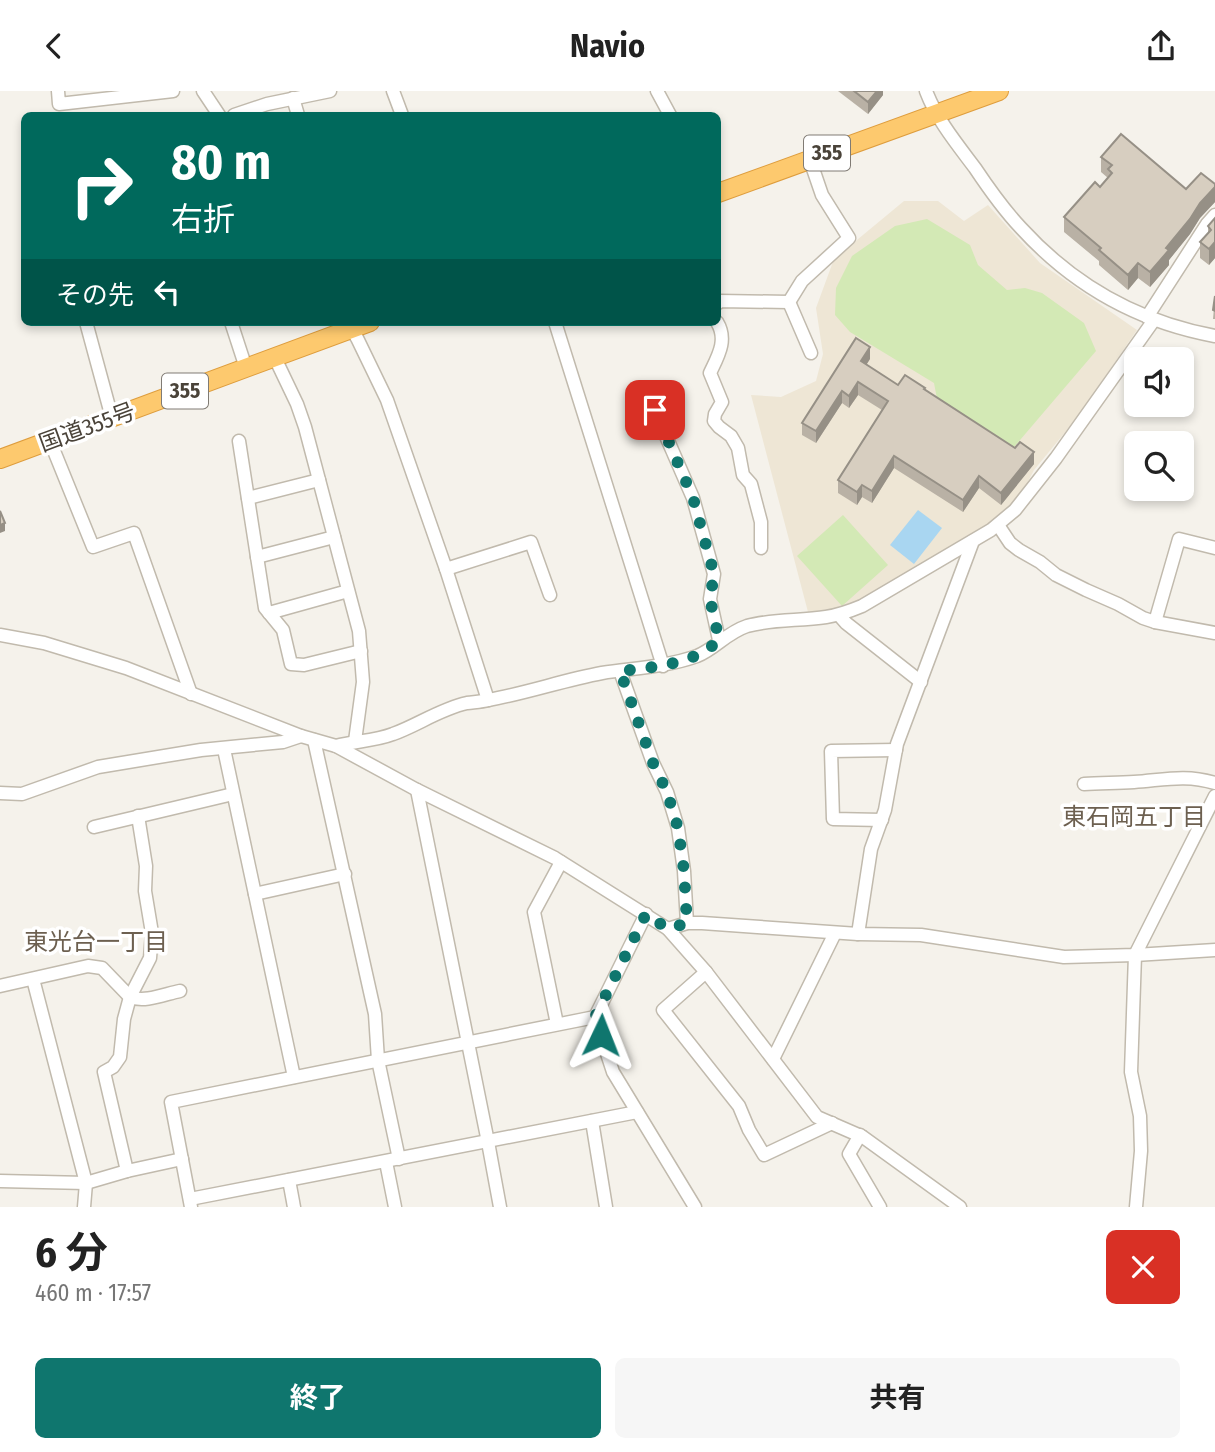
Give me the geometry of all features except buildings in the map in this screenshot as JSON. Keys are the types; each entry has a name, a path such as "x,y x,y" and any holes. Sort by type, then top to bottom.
{"highway":[{"name":"355","path":"721,192 999,91"},
{"name":"国道355号","path":"0,459 275,358 348,326"}],"street":[{"path":"58,91 59,104 173,91"},
{"path":"203,91 217,112"},
{"path":"258,91 267,104"},
{"path":"243,112 267,104 330,91"},
{"path":"393,91 401,112"},
{"path":"657,91 668,112"},
{"path":"926,91 937,114 993,194 1021,228 1065,269 1107,299 1179,328 1215,336"},
{"path":"293,99 297,112"},
{"path":"789,302 802,281 849,238 822,195 810,160"},
{"path":"336,746 395,734 442,711 465,704 600,674 663,666 697,656 744,627 758,623 839,615 882,596 998,525 1015,510 1056,458 1215,215"},
{"path":"721,301 789,302"},
{"path":"789,302 811,353"},
{"path":"87,326 112,418"},
{"path":"232,326 246,368"},
{"path":"350,326 387,400 446,569 488,701"},
{"path":"556,326 663,666"},
{"path":"720,326 723,344 710,373 722,402 714,421 731,436 738,448 743,475 751,484 761,522 761,548"},
{"path":"275,358 301,415 359,631 363,681 355,741"},
{"path":"645,388 693,498 714,574 710,599 719,640"},
{"path":"50,441 93,547 134,533 191,694"},
{"path":"239,441 265,608 283,630 291,664 304,665 361,651"},
{"path":"248,498 319,480"},
{"path":"998,525 1018,550 1056,575 1086,590 1143,618 1215,633"},
{"path":"257,557 334,537"},
{"path":"1155,622 1179,539 1215,548"},
{"path":"858,935 871,849 885,810 896,750 973,541"},
{"path":"446,569 531,542 550,595"},
{"path":"269,613 348,591"},
{"path":"839,615 921,682"},
{"path":"0,635 44,643 126,667 301,736 336,746 561,862 668,929 706,971 817,1117 860,1135 960,1207"},
{"path":"620,671 653,763 667,792 678,828 687,923"},
{"path":"0,793 22,794 98,767 201,750 283,741 301,736"},
{"path":"314,740 375,1014 378,1060 393,1160 395,1207"},
{"path":"224,749 294,1077"},
{"path":"882,820 833,820 831,751 896,750"},
{"path":"1084,784 1177,777 1198,777 1215,783"},
{"path":"417,790 500,1207"},
{"path":"94,827 233,794"},
{"path":"1136,1207 1141,1150 1140,1116 1131,1072 1135,955 1215,796"},
{"path":"127,1171 104,1072 113,1067 120,1057 124,1019 130,997 150,958 152,933 138,816"},
{"path":"557,1024 534,912 561,862"},
{"path":"255,894 345,874"},
{"path":"646,914 595,1017 613,1072 695,1207"},
{"path":"668,929 687,923 702,923 858,935 921,935 1064,957 1215,950"},
{"path":"773,1059 835,933"},
{"path":"0,986 88,966 102,968 135,999 180,991"},
{"path":"706,971 663,1010 739,1106 749,1131 764,1155 832,1123"},
{"path":"33,979 86,1183 84,1207"},
{"path":"595,1017 171,1103 191,1203 289,1180 638,1112"},
{"path":"592,1121 606,1207"},
{"path":"860,1135 849,1154 880,1207"},
{"path":"0,1181 86,1183 182,1159"},
{"path":"289,1180 294,1207"}],"shaded area":[{"path":"904,201 938,201 964,221 988,205 1040,263 1137,330 1076,419 1034,470 1018,501 987,529 881,594 844,608 808,612 751,395 781,397 816,381 823,354 816,308 834,259"}],"green space":[{"path":"927,219 970,245 978,265 1007,290 1025,288 1042,293 1084,323 1096,351 1014,447 938,404 934,383 850,332 835,315 836,288 852,256 895,226"},
{"path":"843,515 888,565 842,606 797,556"}],"water":[{"path":"918,510 942,528 914,564 890,545"}],"district":[{"name":"東石岡五丁目","path":"1134,817"},
{"name":"東光台一丁目","path":"96,942"}],"route":[{"path":"601,1035 595,1017 646,914 668,929 687,923 678,828 667,792 653,763 620,671 663,666 697,656 719,640 710,599 714,574 693,498 655,410"}]}
